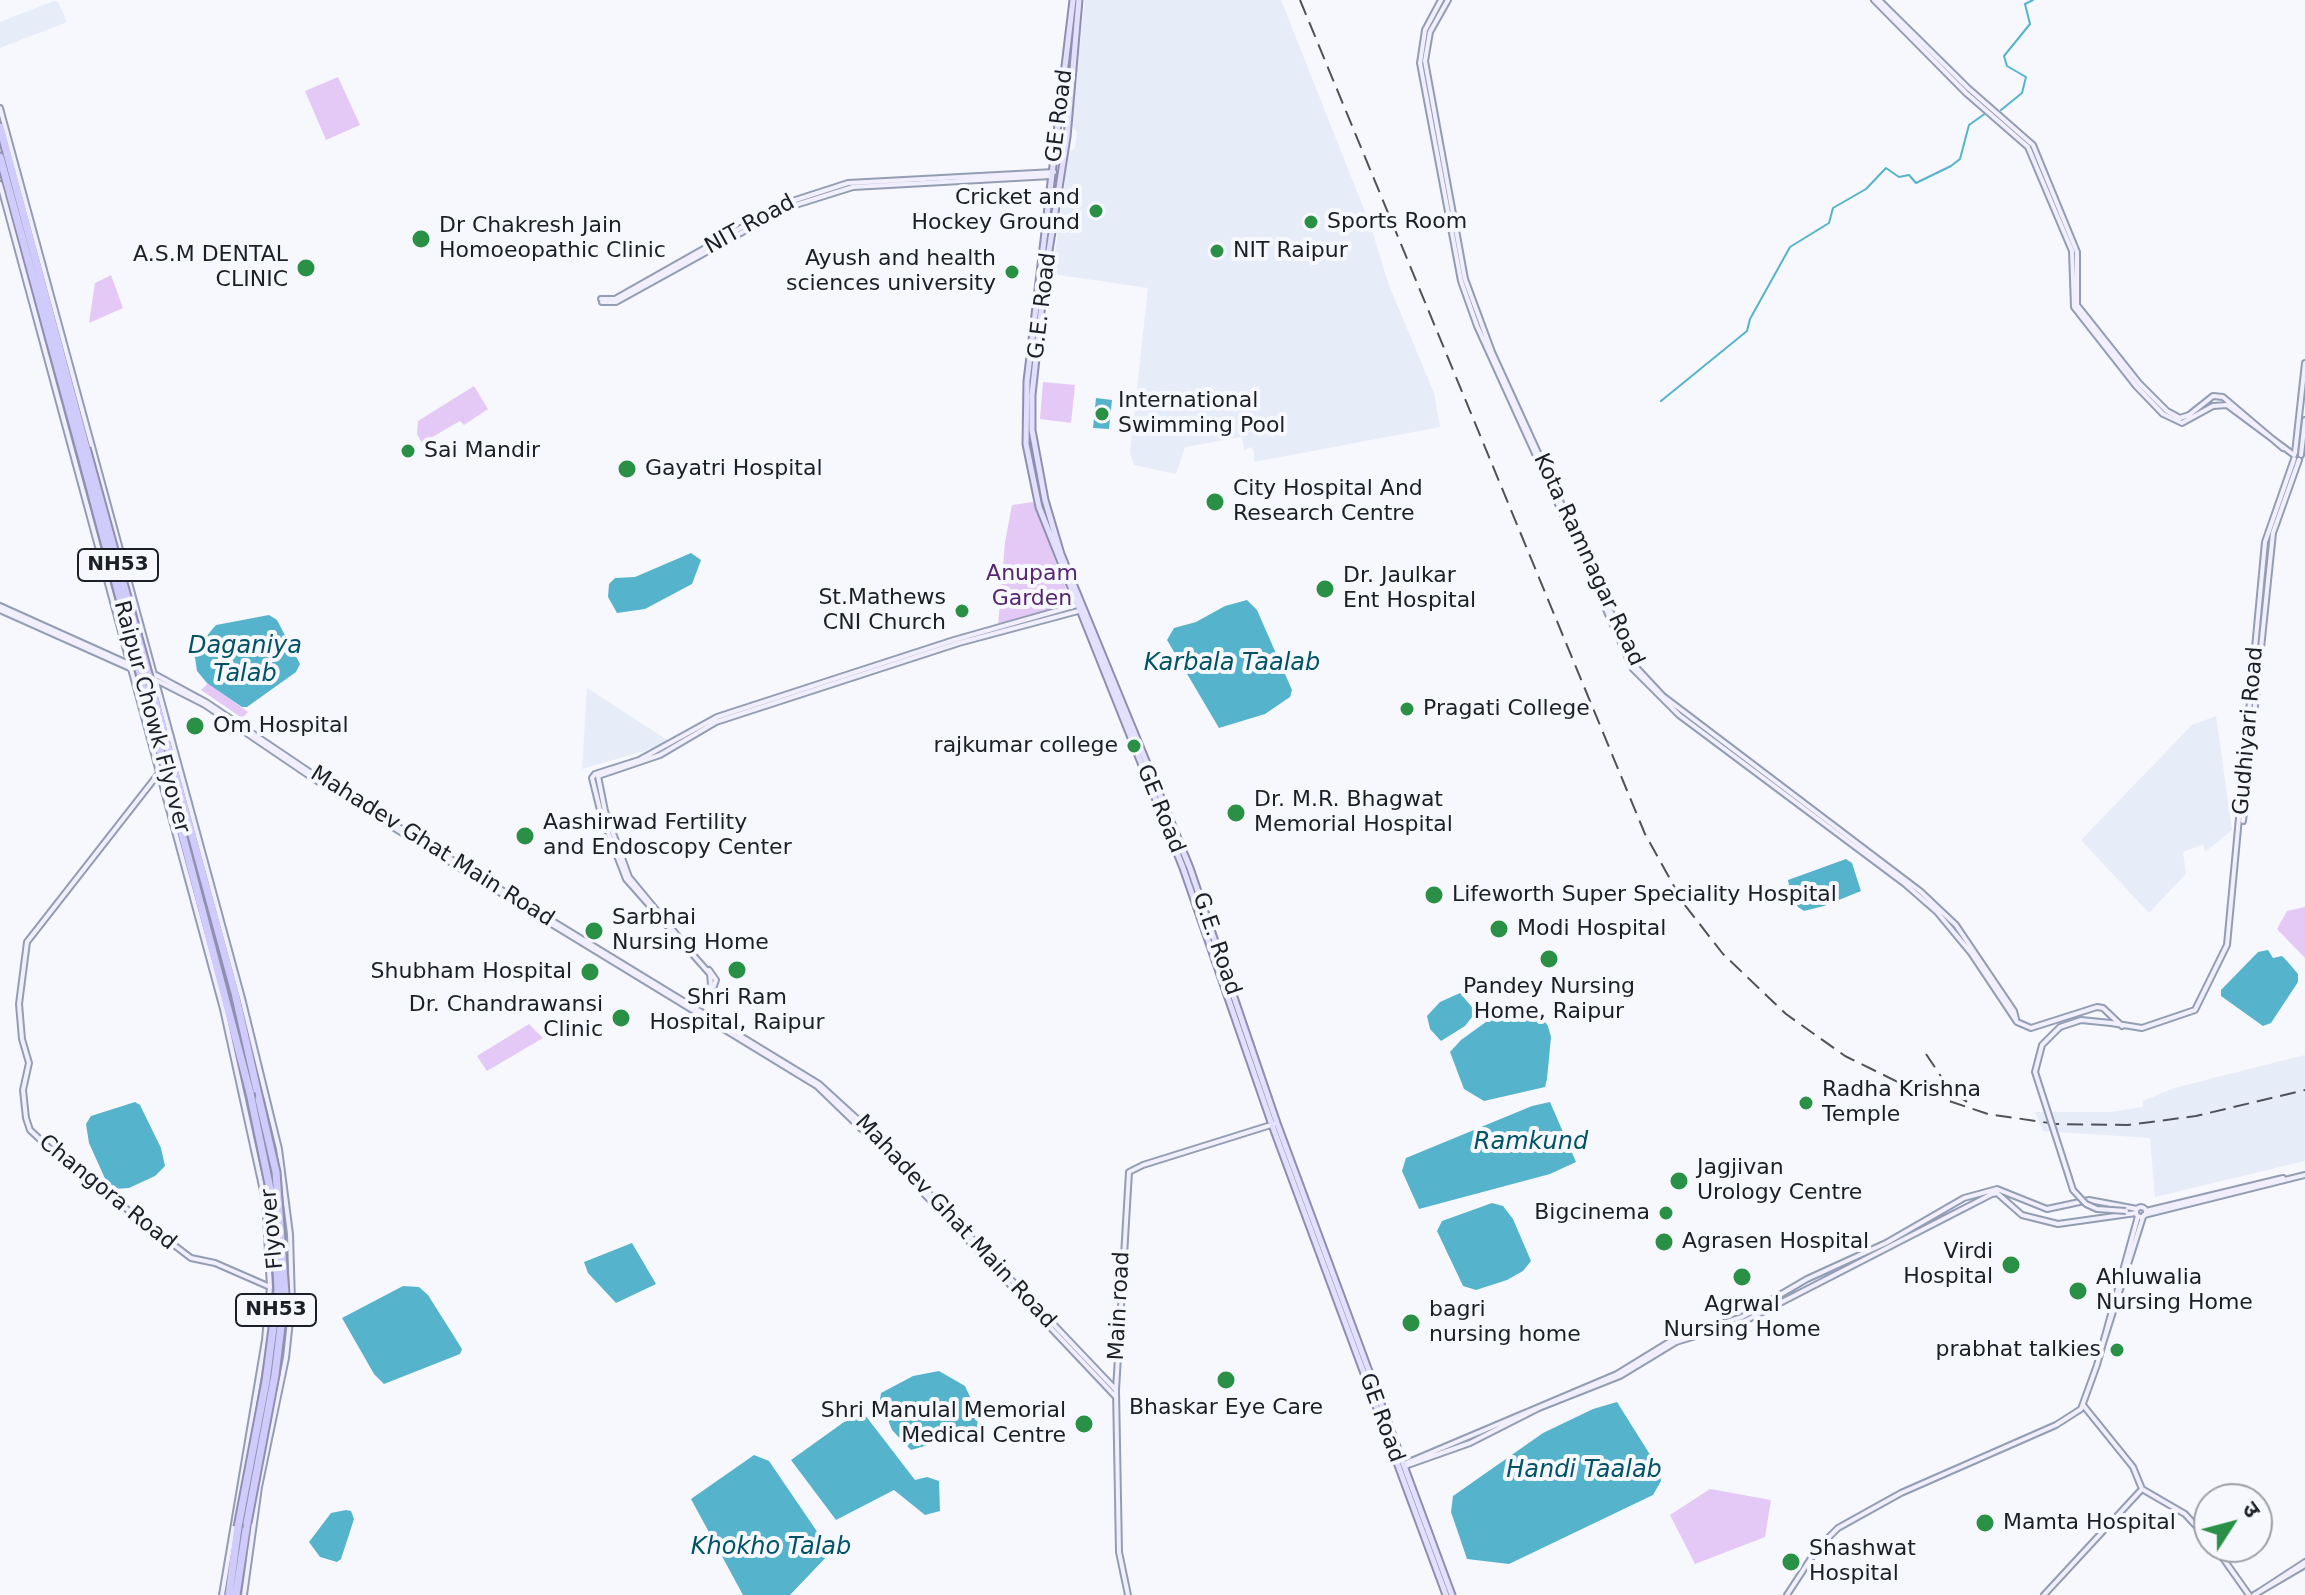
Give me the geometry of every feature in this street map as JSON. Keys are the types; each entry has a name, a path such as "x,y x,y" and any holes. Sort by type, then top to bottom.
{"highway":[{"name":"NH53","path":"0,127 77,398"},
{"name":"NH53","path":"0,157 60,388"},
{"name":"Raipur Chowk Flyover","path":"60,388 83,448 193,863 198,909"},
{"name":"Raipur Chowk Flyover","path":"77,398 83,448"},
{"name":"Raipur Chowk Flyover","path":"193,863 215,912"},
{"name":"NH53","path":"198,909 237,1055"},
{"name":"Flyover","path":"215,912 276,1172 285,1294 275,1375 247,1523 248,1536"},
{"name":"Flyover","path":"231,1545 238,1527 266,1381 278,1290 274,1208 250,1093 237,1055"},
{"name":"NH53","path":"236,1595 248,1536"},
{"name":"NH53","path":"229,1595 231,1545"}],"main road":[{"name":"GE Road","path":"1057,174 1058,139 1076,0"},
{"name":"G.E. Road","path":"1076,0 1067,140 1057,174 1032,395 1032,430 1047,510 1080,607"},
{"path":"1058,139 1067,140"},
{"name":"GE Road","path":"1080,607 1181,862 1449,1595"}],"street":[{"path":"1441,0 1425,30 1420,63 1446,218 1468,303 1615,635 1641,681 1679,715 1905,884 1937,912 1971,953 2017,1022 2031,1028 2097,1007 2122,1026"},
{"name":"Kota Ramnagar Road","path":"1448,0 1430,32 1425,61 1449,203 1465,279 1492,352 1539,459"},
{"path":"1876,0 1966,93 2028,147 2072,251 2074,307 2096,338 2166,413 2182,423 2213,406 2227,405 2296,457"},
{"path":"0,108 155,677 279,1149 290,1238 292,1302 286,1358 248,1536 244,1595"},
{"name":"NIT Road","path":"602,301 616,302 786,208 853,187 1057,174"},
{"path":"0,184 60,388 159,773 198,909"},
{"path":"2296,457 2305,363"},
{"path":"2166,413 2184,418 2217,395 2251,418 2283,448"},
{"path":"2296,457 2305,420"},
{"name":"Gudhiyari Road","path":"2122,1026 2142,1028 2195,1010 2227,945 2241,827 2265,542 2296,457"},
{"path":"1080,607 716,722 660,755 598,776 605,811 629,877 714,975 714,986 695,1008 800,1075 834,1101 1116,1397"},
{"name":"Mahadev Ghat Main Road","path":"0,608 206,702 320,779 834,1096 1116,1390"},
{"name":"Changora Road","path":"159,773 27,942 19,1004 29,1063 23,1090 26,1118 30,1130 61,1159 191,1258 215,1263 270,1287 292,1302"},
{"path":"2122,1026 2081,1020 2060,1027 2042,1045 2035,1072 2073,1190 2086,1204 2097,1209 2140,1213"},
{"path":"222,1595 265,1340 270,1287 263,1184 237,1055"},
{"name":"Main road","path":"1128,1595 1119,1552 1116,1390 1129,1172 1275,1124"},
{"path":"1401,1466 1470,1443 1539,1408 1616,1379 1676,1342 1745,1321 1982,1197 1997,1193 2022,1215 2058,1224 2140,1213 2305,1174"},
{"path":"1401,1466 1482,1434 1537,1405 1553,1402 1617,1374 1674,1339 1738,1319 1807,1279 1886,1243 1964,1198 1997,1189 2047,1209 2089,1200 2140,1213"},
{"path":"1787,1595 1817,1549 1838,1528 1901,1493 2075,1415 2083,1405 2099,1356 2140,1213"},
{"path":"2083,1405 2133,1467 2142,1489 2185,1514 2193,1523"},
{"path":"2044,1595 2142,1489"},
{"path":"2228,1563 2254,1594 2305,1564"}],"shaded area":[{"name":"NIT Raipur","path":"1085,0 1281,0 1371,227 1388,283 1434,393 1440,427 1254,462 1254,450 1251,447 1244,450 1242,437 1185,447 1176,474 1134,465 1130,452 1148,288 1052,274 1069,152 1075,148 1077,133 1071,124"},
{"path":"58,2 67,22 0,48 0,22"},
{"path":"587,688 672,743 582,769"},
{"path":"2216,716 2232,830 2205,852 2203,844 2183,852 2186,874 2149,913 2081,840 2192,725"},
{"path":"2305,1055 2305,1161 2155,1197 2150,1138 2043,1131 2035,1112 2110,1112 2143,1107 2143,1101 2174,1088"}],"green space":[{"path":"338,77 360,125 326,140 305,91"},
{"path":"111,275 123,308 89,323 95,283"},
{"path":"1043,382 1075,385 1071,423 1040,419"},
{"path":"474,386 488,409 464,425 460,421 422,443 417,434 418,421"},
{"name":"Anupam Garden","path":"1033,502 1071,602 1067,607 998,626 1005,542 1012,505"},
{"path":"208,683 248,712 242,718 201,690"},
{"path":"2305,907 2305,958 2277,929 2287,911"},
{"path":"529,1024 543,1038 487,1071 477,1056"},
{"path":"1710,1489 1771,1500 1765,1537 1695,1564 1670,1515"}],"water":[{"name":"International Swimming Pool","path":"1096,398 1112,400 1109,429 1093,428"},
{"path":"691,553 701,560 692,584 645,609 617,613 608,597 609,584 615,578 635,577"},
{"name":"Karbala Taalab","path":"1247,600 1257,610 1292,690 1290,697 1265,714 1219,728 1167,640 1174,628"},
{"name":"Daganiya Talab","path":"269,615 277,620 300,664 296,672 247,707 242,707 207,683 197,671 194,651 216,625"},
{"path":"1846,859 1852,863 1861,891 1824,906 1804,911 1798,907 1791,896 1788,880"},
{"path":"2268,950 2273,958 2282,956 2287,961 2298,974 2298,982 2271,1023 2263,1026 2221,996 2221,990 2258,952"},
{"path":"1460,993 1476,1012 1465,1026 1441,1041 1430,1029 1427,1016 1440,1002"},
{"path":"1497,1014 1542,1018 1551,1037 1547,1079 1545,1087 1484,1101 1464,1089 1450,1052 1461,1040"},
{"path":"135,1102 140,1105 161,1148 165,1166 155,1176 129,1188 114,1189 107,1183 89,1143 86,1124 91,1116"},
{"name":"Ramkund","path":"1550,1102 1576,1162 1550,1174 1419,1209 1402,1171 1406,1158 1532,1106"},
{"path":"1492,1203 1503,1206 1513,1219 1531,1261 1523,1271 1507,1280 1476,1290 1463,1286 1437,1231 1442,1221"},
{"path":"632,1243 656,1284 616,1303 588,1273 584,1262"},
{"path":"403,1286 419,1287 428,1295 462,1349 460,1354 384,1384 374,1374 342,1318"},
{"path":"939,1371 965,1386 978,1414 977,1431 911,1450 892,1430 880,1399 881,1393 913,1376"},
{"name":"Handi Taalab","path":"1617,1402 1659,1469 1661,1481 1653,1495 1509,1564 1467,1559 1451,1512 1453,1496 1543,1433 1593,1409"},
{"path":"865,1415 915,1480 927,1477 939,1481 940,1511 925,1515 894,1490 836,1520 791,1460 844,1422"},
{"name":"Khokho Talab","path":"754,1455 769,1461 831,1552 790,1595 743,1595 691,1499"},
{"path":"351,1511 354,1519 341,1559 337,1562 320,1557 309,1542 331,1513"}],"waterway":[{"path":"2001,110 2022,93 2026,77 2007,66 2004,56 2030,24 2025,4 2033,0"},
{"path":"1661,401 1747,331 1750,319 1790,247 1829,223 1833,208 1866,189 1886,168 1899,177 1909,175 1916,183 1951,166 1960,159 1969,125 1986,113"}],"railway":[{"path":"1300,0 1645,834 1684,904 1723,954 1786,1014 1845,1056 1910,1088 1988,1114 2056,1124 2128,1125 2196,1116 2305,1090"},
{"path":"1926,1054 1950,1090 1970,1104"}],"place":[{"name":"Cricket and Hockey Ground","path":"1096,211"},
{"name":"Sports Room","path":"1311,222"},
{"name":"Dr Chakresh Jain Homoeopathic Clinic","path":"421,239"},
{"name":"NIT Raipur","path":"1217,251"},
{"name":"A.S.M DENTAL CLINIC","path":"306,268"},
{"name":"Ayush and health sciences university","path":"1012,272"},
{"name":"International Swimming Pool","path":"1102,414"},
{"name":"Sai Mandir","path":"408,451"},
{"name":"Gayatri Hospital","path":"627,469"},
{"name":"City Hospital And Research Centre","path":"1215,502"},
{"name":"Dr. Jaulkar Ent Hospital","path":"1325,589"},
{"name":"St.Mathews CNI Church","path":"962,611"},
{"name":"Pragati College","path":"1407,709"},
{"name":"Om Hospital","path":"195,726"},
{"name":"rajkumar college","path":"1134,746"},
{"name":"Dr. M.R. Bhagwat Memorial Hospital","path":"1236,813"},
{"name":"Aashirwad Fertility and Endoscopy Center","path":"525,836"},
{"name":"Lifeworth Super Speciality Hospital","path":"1434,895"},
{"name":"Modi Hospital","path":"1499,929"},
{"name":"Sarbhai Nursing Home","path":"594,931"},
{"name":"Pandey Nursing Home, Raipur","path":"1549,959"},
{"name":"Shri Ram Hospital, Raipur","path":"737,970"},
{"name":"Shubham Hospital","path":"590,972"},
{"name":"Dr. Chandrawansi Clinic","path":"621,1018"},
{"name":"Radha Krishna Temple","path":"1806,1103"},
{"name":"Jagjivan Urology Centre","path":"1679,1181"},
{"name":"Bigcinema","path":"1666,1213"},
{"name":"Agrasen Hospital","path":"1664,1242"},
{"name":"Virdi Hospital","path":"2011,1265"},
{"name":"Agrwal Nursing Home","path":"1742,1277"},
{"name":"Ahluwalia Nursing Home","path":"2078,1291"},
{"name":"bagri nursing home","path":"1411,1323"},
{"name":"prabhat talkies","path":"2117,1350"},
{"name":"Bhaskar Eye Care","path":"1226,1380"},
{"name":"Shri Manulal Memorial Medical Centre","path":"1084,1424"},
{"name":"Mamta Hospital","path":"1985,1523"},
{"name":"Shashwat Hospital","path":"1791,1562"}]}
